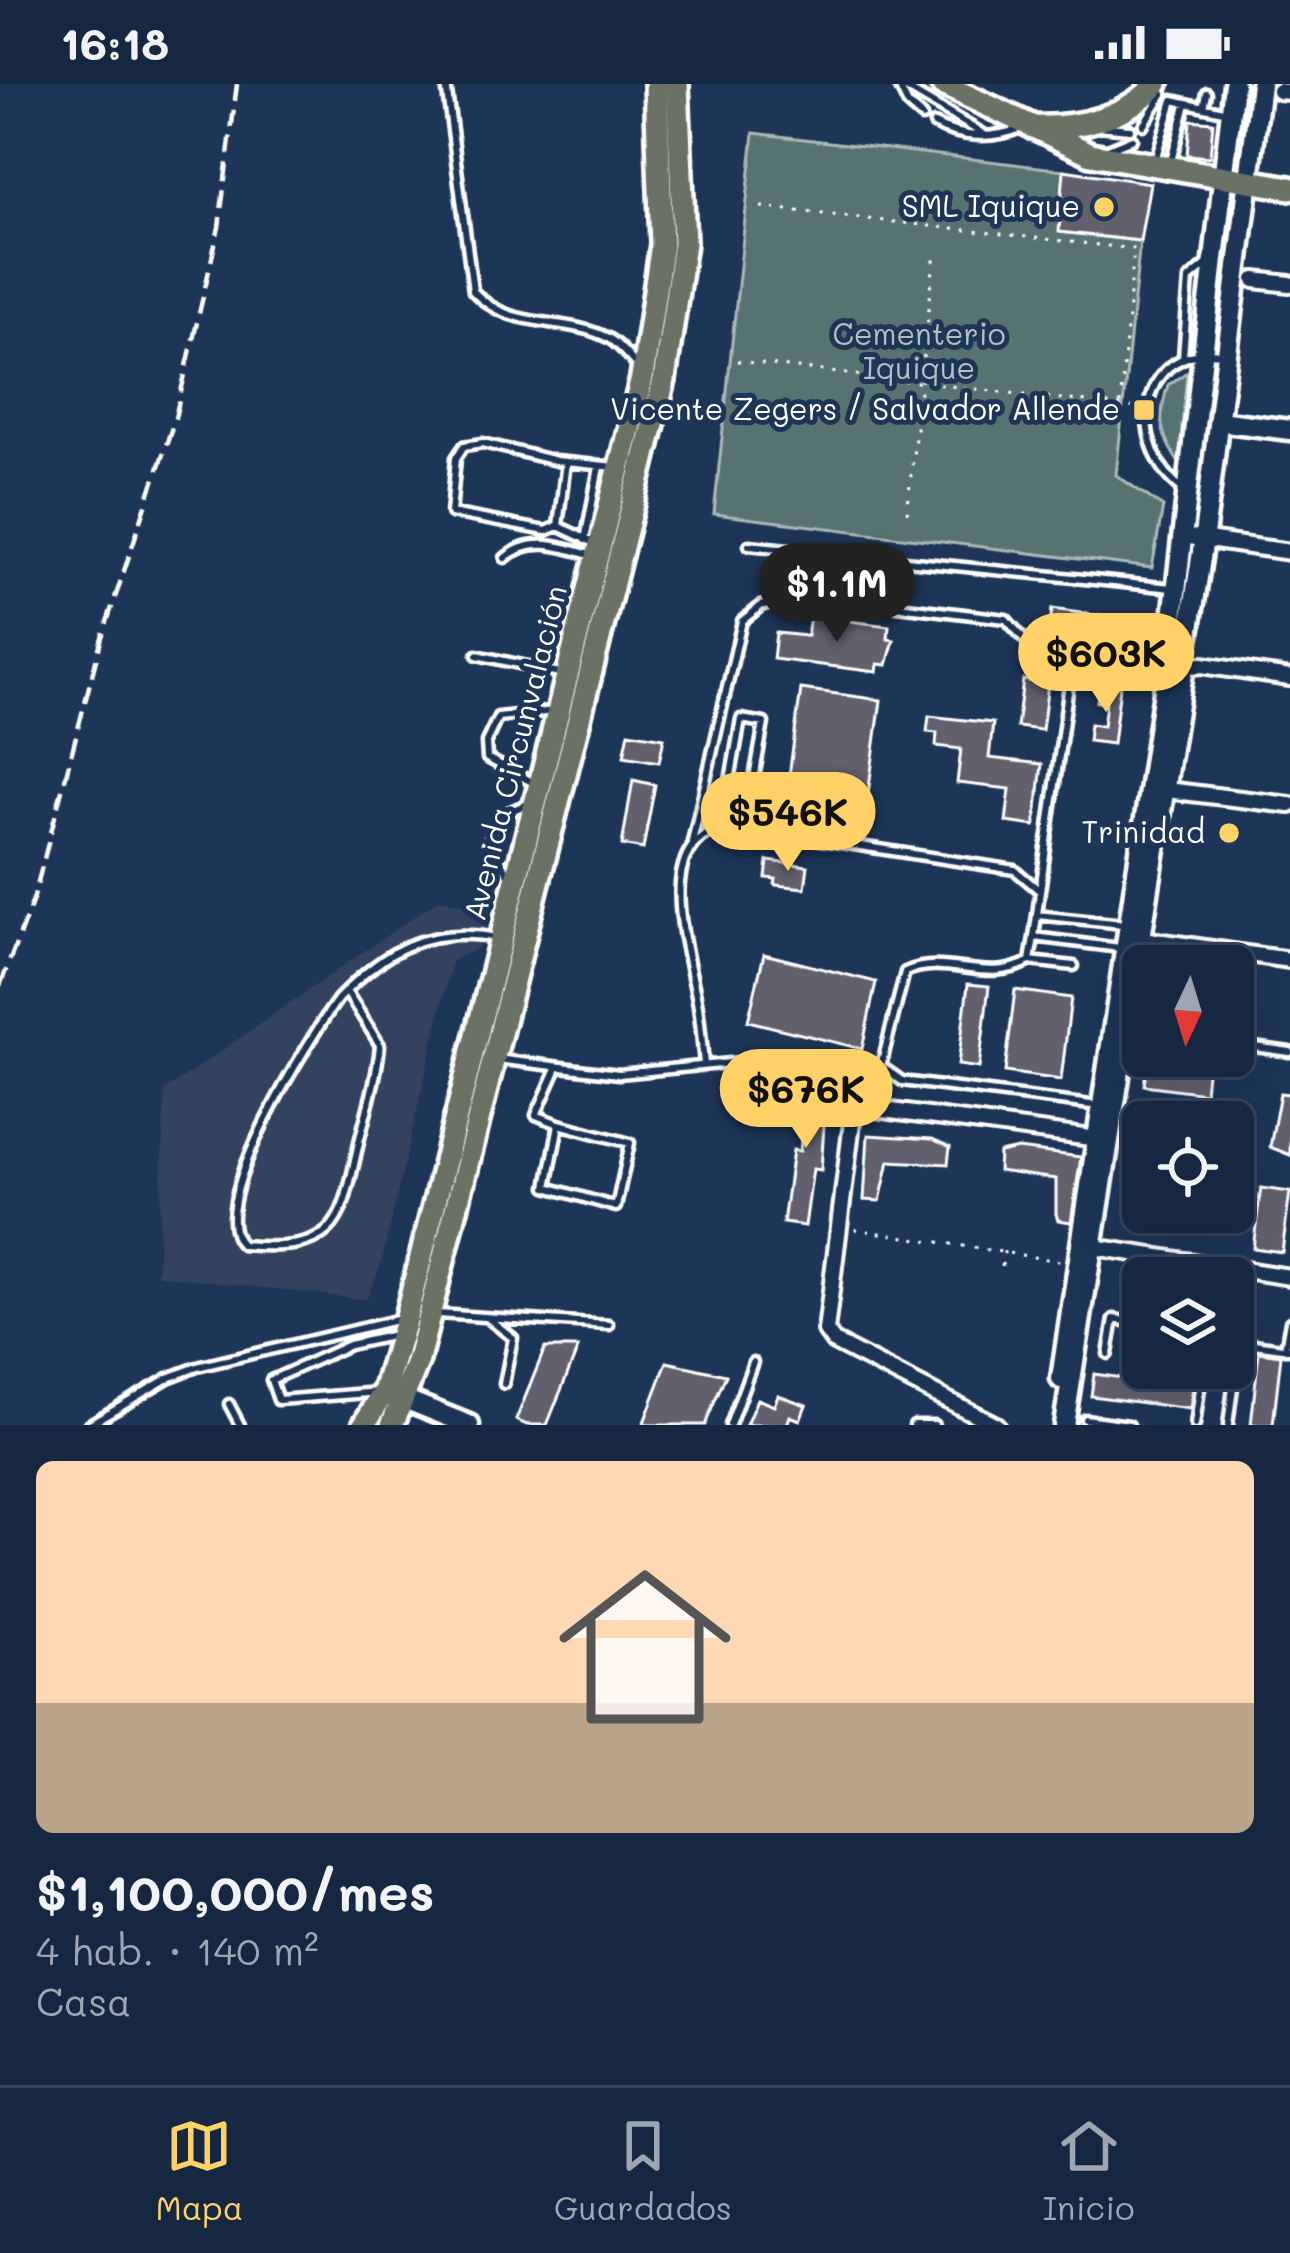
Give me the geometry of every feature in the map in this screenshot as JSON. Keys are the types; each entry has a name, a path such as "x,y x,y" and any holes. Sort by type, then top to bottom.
{"main road":[{"name":"Avenida Circunvalación","path":"392,1425 404,1325 567,675 609,467 643,372 663,227 656,84"},
{"name":"Avenida Circunvalación","path":"364,1425 394,1395 430,1314 671,346 685,209 677,84"},
{"path":"942,84 1024,126 1102,157 1290,188"},
{"path":"1176,668 1175,588 1193,354 1214,259 1234,84"},
{"path":"1064,1425 1102,1106 1176,668 1203,540 1249,183 1276,89"},
{"path":"1024,126 1091,122 1162,91"},
{"path":"1218,421 1290,430"},
{"path":"1129,937 1130,945"},
{"path":"1053,1425 1086,1248 1125,1077"},
{"path":"394,1395 469,1425"}],"street":[{"path":"1255,280 1290,284"},
{"path":"1180,535 1290,552"},
{"path":"1176,668 1290,678"},
{"path":"1155,789 1290,805"},
{"path":"1129,937 1290,960"},
{"path":"996,1425 834,1342 824,1318 854,1106 1098,1139"},
{"path":"1086,1248 1160,1257"},
{"path":"1254,1271 1290,1277"}],"lane":[{"path":"446,84 472,291 487,307 509,317 606,337 643,372"},
{"path":"898,84 908,105 922,117"},
{"path":"898,84 985,135"},
{"path":"1162,91 1186,104 1231,112"},
{"path":"1143,125 1162,91"},
{"path":"1161,170 1162,91"},
{"path":"1204,107 1207,92"},
{"path":"1161,170 1186,104"},
{"path":"1091,122 1111,130 1130,128"},
{"path":"934,124 955,135 985,135 1024,126"},
{"path":"1145,137 1159,144"},
{"path":"1102,157 1132,139"},
{"path":"1185,491 1153,454 1146,409 1157,374 1193,354 1226,355"},
{"path":"558,526 545,531 451,513 448,498 456,458 472,442 609,467"},
{"path":"558,526 566,462"},
{"path":"558,526 594,547"},
{"path":"506,558 520,546 535,543 594,547"},
{"path":"749,544 1175,588"},
{"path":"704,1064 682,933 683,863 692,843 742,621 778,598 829,595 1006,619 1044,661 1176,668"},
{"path":"477,655 567,675"},
{"path":"1030,961 1072,663"},
{"path":"515,881 491,856 488,844 499,815 537,794 487,758 487,742 498,716 558,711"},
{"path":"745,828 748,812 764,723 741,719 726,802 748,812"},
{"path":"692,843 713,828 745,828 1015,870 1040,891"},
{"path":"1037,915 1129,937"},
{"path":"346,991 380,1045 349,1201 337,1225 320,1238 242,1245 232,1226 235,1203 265,1118 346,991 412,940 464,932 500,939"},
{"path":"1034,937 1129,937"},
{"path":"881,1066 905,972 922,964 1006,975 1030,961 1074,966"},
{"path":"1254,1047 1290,1052"},
{"path":"494,1059 619,1074 704,1064 881,1066 902,1081 1102,1106"},
{"path":"557,1067 536,1115 630,1143 616,1207 548,1187 559,1124"},
{"path":"394,1395 278,1400 272,1380 430,1314 609,1325"},
{"path":"486,1317 513,1338 504,1384"},
{"path":"1108,1354 1114,1319 1122,1320"},
{"path":"1228,1425 1239,1342 1288,1349 1290,1321"},
{"path":"88,1425 197,1367 404,1325"},
{"path":"730,1425 753,1362"},
{"path":"1195,1425 1200,1389"},
{"path":"229,1404 240,1425"},
{"path":"1085,1419 1129,1425"},
{"path":"914,1425 934,1425"}],"path":[{"path":"761,207 1135,249 1120,406"},
{"path":"907,513 935,251"},
{"path":"737,361 1146,409"},
{"path":"836,1226 1059,1261 1068,1251 1086,1248"},
{"path":"1002,1266 1005,1246"}],"shaded area":[{"path":"439,899 490,909 479,947 452,961 380,1268 366,1300 157,1275 165,1090"}],"green space":[{"name":"Cementerio Iquique","path":"754,133 1064,170 1060,232 1140,241 1116,475 1163,507 1152,568 714,514"},
{"path":"1187,372 1179,463 1164,435 1162,408 1168,385"}],"building":[{"path":"1190,120 1213,122 1210,157 1187,155"},
{"name":"SML Iquique","path":"1064,170 1150,183 1140,241 1059,232"},
{"path":"1052,609 1103,616 1098,655 1047,648"},
{"path":"810,616 889,626 888,639 894,640 887,665 878,664 877,672 773,659 776,633 807,636"},
{"path":"1023,680 1048,684 1042,730 1017,727"},
{"path":"1099,683 1120,686 1113,744 1088,741 1090,724 1103,726 1106,703 1097,702"},
{"path":"801,689 881,700 864,823 819,817 823,788 788,783"},
{"path":"929,716 993,723 989,758 1042,764 1035,826 1006,822 1010,789 957,783 961,749 936,746 937,733 927,732"},
{"path":"629,732 664,738 659,762 624,756"},
{"path":"633,780 655,785 643,849 622,845"},
{"path":"768,861 808,866 805,888 775,885 776,879 766,878"},
{"path":"764,954 876,982 862,1049 748,1021"},
{"path":"968,984 989,986 979,1068 958,1065"},
{"path":"1015,990 1071,998 1061,1080 1005,1072"},
{"path":"1145,1077 1207,1077 1205,1093 1144,1085"},
{"path":"802,1082 827,1082 821,1170 813,1169 805,1226 783,1223 793,1150 800,1151 802,1130 796,1129"},
{"path":"1280,1093 1290,1094 1290,1155 1270,1147"},
{"path":"868,1135 932,1139 950,1147 948,1164 889,1161 880,1201 864,1200"},
{"path":"1018,1149 1081,1157 1071,1222 1058,1220 1056,1179 998,1171 999,1153"},
{"path":"1261,1188 1290,1192 1282,1252 1253,1248"},
{"path":"545,1348 578,1348 547,1425 527,1425 516,1420"},
{"path":"1259,1352 1281,1355 1273,1425 1251,1425"},
{"path":"667,1362 726,1375 705,1425 643,1425"},
{"path":"1094,1374 1122,1378 1122,1389 1193,1389 1190,1409 1091,1396"},
{"path":"778,1395 806,1405 800,1420 790,1416 787,1425 746,1425 757,1399 774,1406"}],"railway":[{"path":"0,986 34,897 102,637 175,418 219,227 237,84"}],"place":[{"name":"SML Iquique","path":"1104,207"},
{"name":"Vicente Zegers / Salvador Allende","path":"1144,410"},
{"name":"Trinidad","path":"1229,833"}]}
